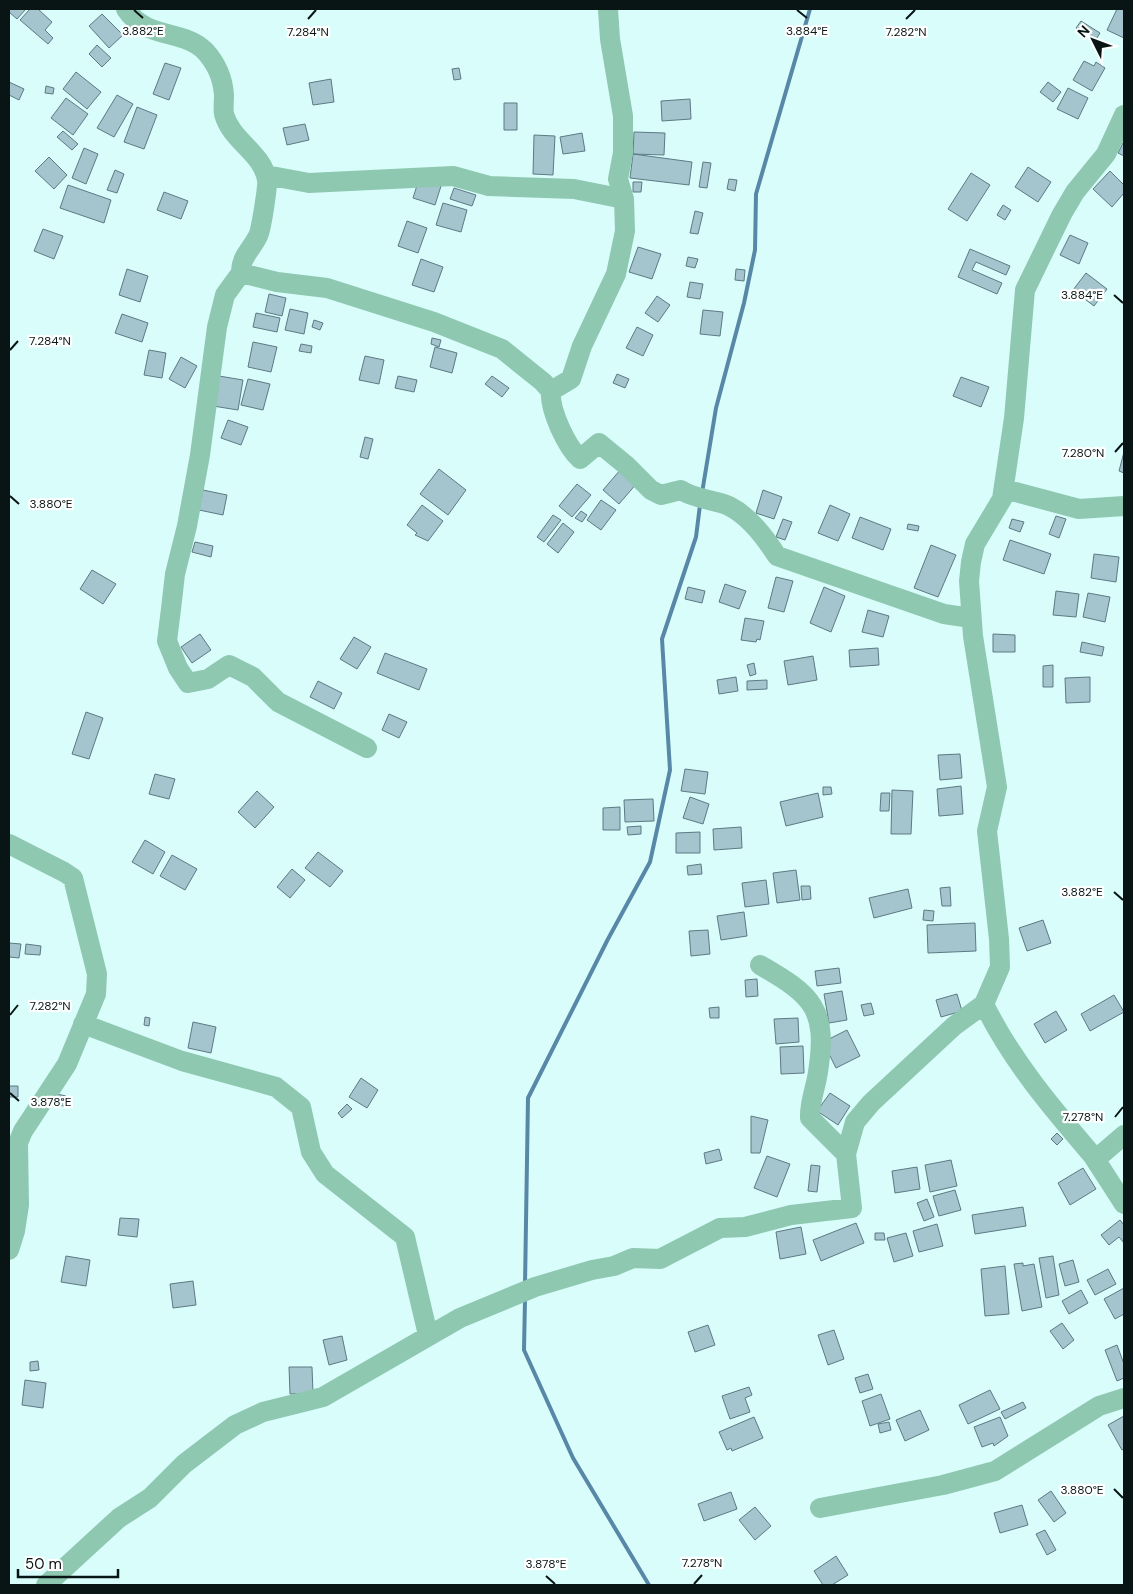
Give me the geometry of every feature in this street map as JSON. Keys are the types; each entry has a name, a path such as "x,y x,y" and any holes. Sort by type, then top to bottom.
{"street":[{"path":"126,9 131,16 157,33 188,40 204,50 222,78 224,114 231,128 264,167 268,182 260,235 240,263 241,273 225,295 217,327 200,455 188,526 175,574 167,641 178,668 188,683 208,679 229,665 253,677 278,702 367,748"},
{"path":"608,9 610,38 623,116 623,154 618,179 624,198 625,231 616,274 582,346 570,378 551,391 550,398 556,419 570,451 580,460 599,443 627,466 650,490 661,495 681,490 691,497 730,506 746,516 759,534 769,542 776,556 944,614 971,618"},
{"path":"46,1585 119,1518 150,1498 184,1464 235,1424 263,1412 323,1397 460,1318 535,1287 592,1270 614,1266 633,1258 660,1259 720,1228 745,1227 792,1215 852,1208 846,1154 855,1122 871,1103 954,1026 984,1004 1000,967 999,939 986,831 997,787 987,733 971,618 969,581 975,544 1002,499 1004,489 1014,418 1025,290 1062,214 1075,192 1106,154 1124,115"},
{"path":"266,174 309,183 453,176 489,186 574,190 624,198"},
{"path":"241,273 277,282 327,288 434,322 502,349 543,382 551,391"},
{"path":"1004,489 1079,509 1124,506"},
{"path":"9,844 64,872 74,881 97,974 96,994 67,1064 23,1131 18,1143 19,1205 15,1231 9,1250"},
{"path":"760,965 795,985 811,1002 821,1031 818,1072 810,1118 846,1154"},
{"path":"984,1004 997,1030 1027,1075 1093,1156 1124,1204"},
{"path":"83,1024 182,1061 276,1087 302,1107 311,1152 325,1174 405,1237 428,1335"},
{"path":"1093,1156 1103,1153 1124,1135"},
{"path":"820,1508 943,1486 995,1471 1099,1406 1124,1398"}],"building":[{"path":"9,9 26,9 17,19 9,12"},
{"path":"30,9 38,9 52,22 45,30 53,38 48,44 20,20"},
{"path":"1117,9 1124,9 1124,38 1107,30"},
{"path":"102,14 123,35 109,48 89,26"},
{"path":"1081,21 1100,33 1095,41 1076,28"},
{"path":"97,45 111,58 102,67 89,54"},
{"path":"1084,61 1094,66 1096,62 1105,68 1092,91 1073,80"},
{"path":"165,63 181,68 169,100 153,94"},
{"path":"459,68 461,79 454,80 452,69"},
{"path":"76,72 101,92 87,109 63,89"},
{"path":"331,79 334,102 313,105 309,83"},
{"path":"9,82 24,89 19,100 9,95"},
{"path":"1048,82 1061,92 1053,102 1040,92"},
{"path":"46,86 54,88 53,94 45,93"},
{"path":"1068,88 1088,98 1078,119 1057,109"},
{"path":"117,95 133,104 114,137 97,128"},
{"path":"66,98 88,114 73,135 51,118"},
{"path":"690,99 691,119 662,121 661,101"},
{"path":"504,103 517,103 517,130 504,130"},
{"path":"137,107 157,115 144,149 124,142"},
{"path":"305,124 309,140 287,145 283,128"},
{"path":"63,131 78,144 72,150 57,137"},
{"path":"634,132 665,133 664,155 633,154"},
{"path":"582,133 585,151 563,154 560,137"},
{"path":"534,135 555,136 553,175 533,174"},
{"path":"1124,141 1124,156 1118,153"},
{"path":"84,148 98,154 86,184 72,178"},
{"path":"633,154 692,162 689,185 630,178"},
{"path":"49,157 67,175 54,189 35,171"},
{"path":"703,162 711,163 707,188 699,187"},
{"path":"1028,167 1051,182 1038,202 1015,187"},
{"path":"115,170 124,174 117,193 107,190"},
{"path":"1110,171 1124,185 1124,193 1112,207 1093,189"},
{"path":"971,173 990,185 967,221 948,209"},
{"path":"419,179 441,186 435,205 413,198"},
{"path":"729,179 737,180 735,191 727,189"},
{"path":"633,182 642,182 641,192 633,192"},
{"path":"68,185 111,200 104,223 60,208"},
{"path":"454,188 476,195 472,206 450,199"},
{"path":"164,192 188,201 181,219 157,210"},
{"path":"443,203 467,210 461,232 436,225"},
{"path":"1003,205 1011,210 1005,220 997,215"},
{"path":"695,211 703,213 698,234 690,233"},
{"path":"407,221 427,228 418,253 398,246"},
{"path":"43,229 63,236 54,259 34,251"},
{"path":"1070,235 1088,243 1079,264 1060,255"},
{"path":"638,247 661,254 652,279 629,272"},
{"path":"970,249 1010,266 1006,275 976,262 972,270 1002,283 997,294 958,277"},
{"path":"688,257 698,259 695,268 686,266"},
{"path":"421,259 443,267 434,292 412,285"},
{"path":"127,269 148,276 140,302 119,295"},
{"path":"736,269 745,270 744,281 735,280"},
{"path":"1086,273 1107,289 1094,306 1073,290"},
{"path":"690,282 703,284 700,299 687,297"},
{"path":"269,294 286,298 282,316 265,312"},
{"path":"657,296 670,305 658,322 645,313"},
{"path":"290,309 308,313 304,334 285,330"},
{"path":"703,310 723,312 720,336 700,334"},
{"path":"256,313 280,318 277,332 253,327"},
{"path":"122,314 148,323 142,342 115,333"},
{"path":"314,320 323,323 320,330 312,327"},
{"path":"637,327 653,335 643,356 626,348"},
{"path":"432,338 441,340 439,347 431,344"},
{"path":"253,342 277,347 271,372 248,367"},
{"path":"301,344 312,346 311,353 299,351"},
{"path":"435,347 457,353 452,373 430,367"},
{"path":"149,350 166,353 162,378 144,375"},
{"path":"365,356 384,360 379,384 359,380"},
{"path":"181,357 197,366 185,388 169,379"},
{"path":"617,374 629,379 625,388 613,383"},
{"path":"219,376 243,380 238,410 213,406"},
{"path":"398,376 417,380 414,392 395,388"},
{"path":"492,376 509,388 502,397 485,384"},
{"path":"961,377 989,387 981,407 953,396"},
{"path":"248,379 270,384 263,410 241,405"},
{"path":"228,420 248,427 241,445 221,438"},
{"path":"365,437 373,439 368,459 360,457"},
{"path":"1124,452 1124,473 1119,471"},
{"path":"439,469 466,490 448,515 420,494"},
{"path":"621,469 637,483 619,504 603,490"},
{"path":"577,484 591,495 572,517 559,506"},
{"path":"203,490 227,495 223,515 199,510"},
{"path":"763,490 782,497 774,519 756,513"},
{"path":"601,500 616,510 601,530 587,520"},
{"path":"422,505 443,521 428,541 415,535 417,533 407,525"},
{"path":"830,505 850,514 838,541 818,533"},
{"path":"581,511 587,515 582,522 575,518"},
{"path":"553,515 561,520 544,542 537,537"},
{"path":"1056,516 1066,519 1059,538 1049,534"},
{"path":"860,517 891,529 883,550 852,538"},
{"path":"783,519 792,522 785,540 776,537"},
{"path":"1012,519 1024,522 1020,532 1009,528"},
{"path":"563,523 574,532 558,553 547,544"},
{"path":"908,524 919,526 918,531 907,529"},
{"path":"1010,540 1051,554 1044,574 1003,560"},
{"path":"195,542 213,546 211,557 192,552"},
{"path":"931,545 956,555 938,597 914,588"},
{"path":"1094,554 1119,557 1116,582 1091,578"},
{"path":"92,570 116,584 103,604 80,589"},
{"path":"776,577 793,581 784,612 768,608"},
{"path":"725,584 746,591 739,609 719,602"},
{"path":"688,587 705,591 702,603 685,599"},
{"path":"824,587 845,596 831,632 810,623"},
{"path":"1056,591 1079,594 1076,617 1053,615"},
{"path":"1088,593 1110,597 1105,622 1083,617"},
{"path":"868,610 889,616 883,637 862,632"},
{"path":"745,618 764,621 760,640 757,639 756,642 741,640"},
{"path":"200,634 211,650 192,663 181,647"},
{"path":"993,634 1015,635 1015,652 993,652"},
{"path":"354,637 371,647 357,669 340,659"},
{"path":"1082,642 1104,647 1102,656 1080,652"},
{"path":"878,648 879,665 850,667 849,650"},
{"path":"385,653 427,669 419,690 377,673"},
{"path":"813,656 817,680 788,685 784,661"},
{"path":"754,663 756,674 750,676 747,665"},
{"path":"1053,665 1053,687 1043,687 1043,666"},
{"path":"736,677 738,691 719,694 717,680"},
{"path":"1090,677 1090,702 1066,703 1065,678"},
{"path":"767,680 767,689 747,690 747,681"},
{"path":"318,681 342,693 334,709 310,697"},
{"path":"86,712 103,718 89,759 72,754"},
{"path":"389,714 407,722 399,738 382,730"},
{"path":"960,754 962,778 940,780 938,755"},
{"path":"685,769 708,772 705,794 681,791"},
{"path":"155,774 175,779 169,799 149,794"},
{"path":"961,786 963,814 939,816 937,789"},
{"path":"823,787 831,787 832,794 823,795"},
{"path":"892,790 913,791 911,834 891,834"},
{"path":"257,791 274,807 255,828 238,812"},
{"path":"818,793 823,817 786,826 780,802"},
{"path":"881,793 890,793 889,811 880,811"},
{"path":"690,797 709,804 703,824 683,818"},
{"path":"653,799 654,821 625,822 624,800"},
{"path":"620,807 620,830 603,830 603,808"},
{"path":"641,826 641,834 628,835 627,827"},
{"path":"741,827 742,848 714,850 713,829"},
{"path":"700,832 700,853 676,853 676,833"},
{"path":"145,840 165,852 153,874 132,862"},
{"path":"318,852 343,871 330,887 305,868"},
{"path":"172,855 197,869 185,890 160,876"},
{"path":"701,864 702,874 688,875 687,866"},
{"path":"292,869 305,880 290,898 277,887"},
{"path":"796,870 800,900 777,903 773,873"},
{"path":"766,880 769,904 745,907 742,883"},
{"path":"801,886 810,886 811,899 802,900"},
{"path":"950,887 951,906 942,906 940,888"},
{"path":"908,889 912,908 874,918 869,898"},
{"path":"924,910 934,911 933,921 923,920"},
{"path":"744,912 747,936 721,940 717,916"},
{"path":"1043,920 1051,943 1027,951 1019,928"},
{"path":"975,923 976,951 928,953 927,925"},
{"path":"708,930 710,954 691,956 689,931"},
{"path":"9,943 21,944 19,958 9,957"},
{"path":"26,944 41,946 40,955 25,954"},
{"path":"839,968 841,983 817,986 815,971"},
{"path":"757,979 758,996 746,997 745,980"},
{"path":"842,991 847,1020 829,1023 824,994"},
{"path":"957,994 962,1011 941,1017 936,1000"},
{"path":"1114,995 1124,1012 1090,1031 1081,1014"},
{"path":"871,1003 874,1014 864,1016 861,1005"},
{"path":"719,1007 719,1018 710,1018 709,1008"},
{"path":"1056,1011 1067,1030 1045,1043 1034,1024"},
{"path":"145,1017 150,1018 149,1026 144,1025"},
{"path":"798,1018 799,1042 776,1044 774,1019"},
{"path":"193,1022 216,1027 211,1053 188,1048"},
{"path":"847,1030 860,1056 836,1068 823,1042"},
{"path":"803,1046 804,1073 781,1074 780,1047"},
{"path":"361,1078 378,1090 367,1108 349,1097"},
{"path":"9,1086 18,1086 18,1097 9,1097"},
{"path":"830,1093 850,1106 838,1125 817,1111"},
{"path":"57,1094 66,1096 64,1106 56,1105"},
{"path":"347,1104 352,1109 342,1118 338,1113"},
{"path":"751,1116 768,1120 760,1153 751,1153"},
{"path":"1057,1133 1063,1139 1057,1145 1051,1139"},
{"path":"719,1149 722,1160 706,1164 704,1153"},
{"path":"767,1156 790,1164 777,1197 754,1188"},
{"path":"951,1160 957,1186 930,1192 925,1165"},
{"path":"811,1165 820,1166 817,1192 808,1191"},
{"path":"917,1167 920,1189 895,1193 892,1171"},
{"path":"1083,1168 1096,1189 1070,1205 1058,1183"},
{"path":"955,1190 961,1210 939,1216 933,1196"},
{"path":"927,1199 934,1217 924,1221 917,1203"},
{"path":"1023,1207 1026,1226 975,1234 972,1215"},
{"path":"120,1218 139,1219 137,1237 118,1235"},
{"path":"1120,1220 1124,1225 1124,1243 1119,1237 1109,1245 1101,1235"},
{"path":"856,1223 864,1243 821,1261 813,1240"},
{"path":"937,1224 943,1246 919,1252 913,1231"},
{"path":"801,1227 806,1254 780,1259 776,1232"},
{"path":"875,1233 884,1233 885,1240 875,1240"},
{"path":"906,1233 913,1256 894,1262 887,1238"},
{"path":"66,1256 90,1260 86,1286 61,1282"},
{"path":"1053,1256 1059,1295 1046,1298 1039,1258"},
{"path":"1073,1260 1079,1282 1065,1286 1059,1264"},
{"path":"1023,1263 1023,1266 1034,1264 1042,1307 1022,1311 1014,1264"},
{"path":"1005,1266 1009,1314 985,1316 981,1269"},
{"path":"1108,1269 1116,1284 1095,1295 1087,1280"},
{"path":"193,1281 196,1305 173,1308 170,1284"},
{"path":"1124,1288 1124,1314 1115,1319 1104,1299"},
{"path":"1081,1290 1088,1303 1069,1314 1062,1301"},
{"path":"1062,1323 1074,1340 1063,1349 1050,1331"},
{"path":"708,1325 715,1345 695,1352 688,1332"},
{"path":"834,1330 844,1359 828,1365 818,1335"},
{"path":"342,1336 347,1360 329,1365 323,1340"},
{"path":"1117,1345 1124,1364 1124,1378 1117,1381 1105,1350"},
{"path":"38,1361 39,1370 30,1371 30,1362"},
{"path":"289,1367 312,1367 313,1393 290,1394"},
{"path":"868,1374 873,1389 860,1393 855,1378"},
{"path":"25,1380 46,1383 43,1408 22,1405"},
{"path":"749,1387 752,1395 745,1398 750,1412 730,1419 722,1396"},
{"path":"990,1390 1000,1409 968,1424 959,1405"},
{"path":"881,1394 890,1419 870,1426 862,1401"},
{"path":"1023,1402 1026,1408 1005,1419 1001,1412"},
{"path":"920,1410 929,1430 905,1441 896,1420"},
{"path":"1124,1416 1124,1449 1122,1450 1108,1425"},
{"path":"754,1417 763,1438 732,1451 731,1448 727,1450 719,1432"},
{"path":"1000,1417 1008,1436 994,1446 993,1443 982,1447 974,1427"},
{"path":"889,1422 891,1430 880,1433 878,1424"},
{"path":"1051,1491 1066,1513 1054,1522 1038,1500"},
{"path":"731,1492 737,1509 704,1521 698,1504"},
{"path":"1022,1505 1028,1525 1000,1533 994,1513"},
{"path":"755,1507 771,1526 755,1540 739,1520"},
{"path":"1045,1530 1056,1550 1047,1555 1036,1534"},
{"path":"836,1556 848,1575 832,1585 823,1585 814,1571"}],"waterway":[{"path":"702,493 716,408 744,303 755,250 756,194 810,9"},
{"path":"525,1285 528,1098 608,939 650,862 670,770 662,639 696,537 700,505"},
{"path":"525,1299 524,1350 573,1458 649,1585"}]}
